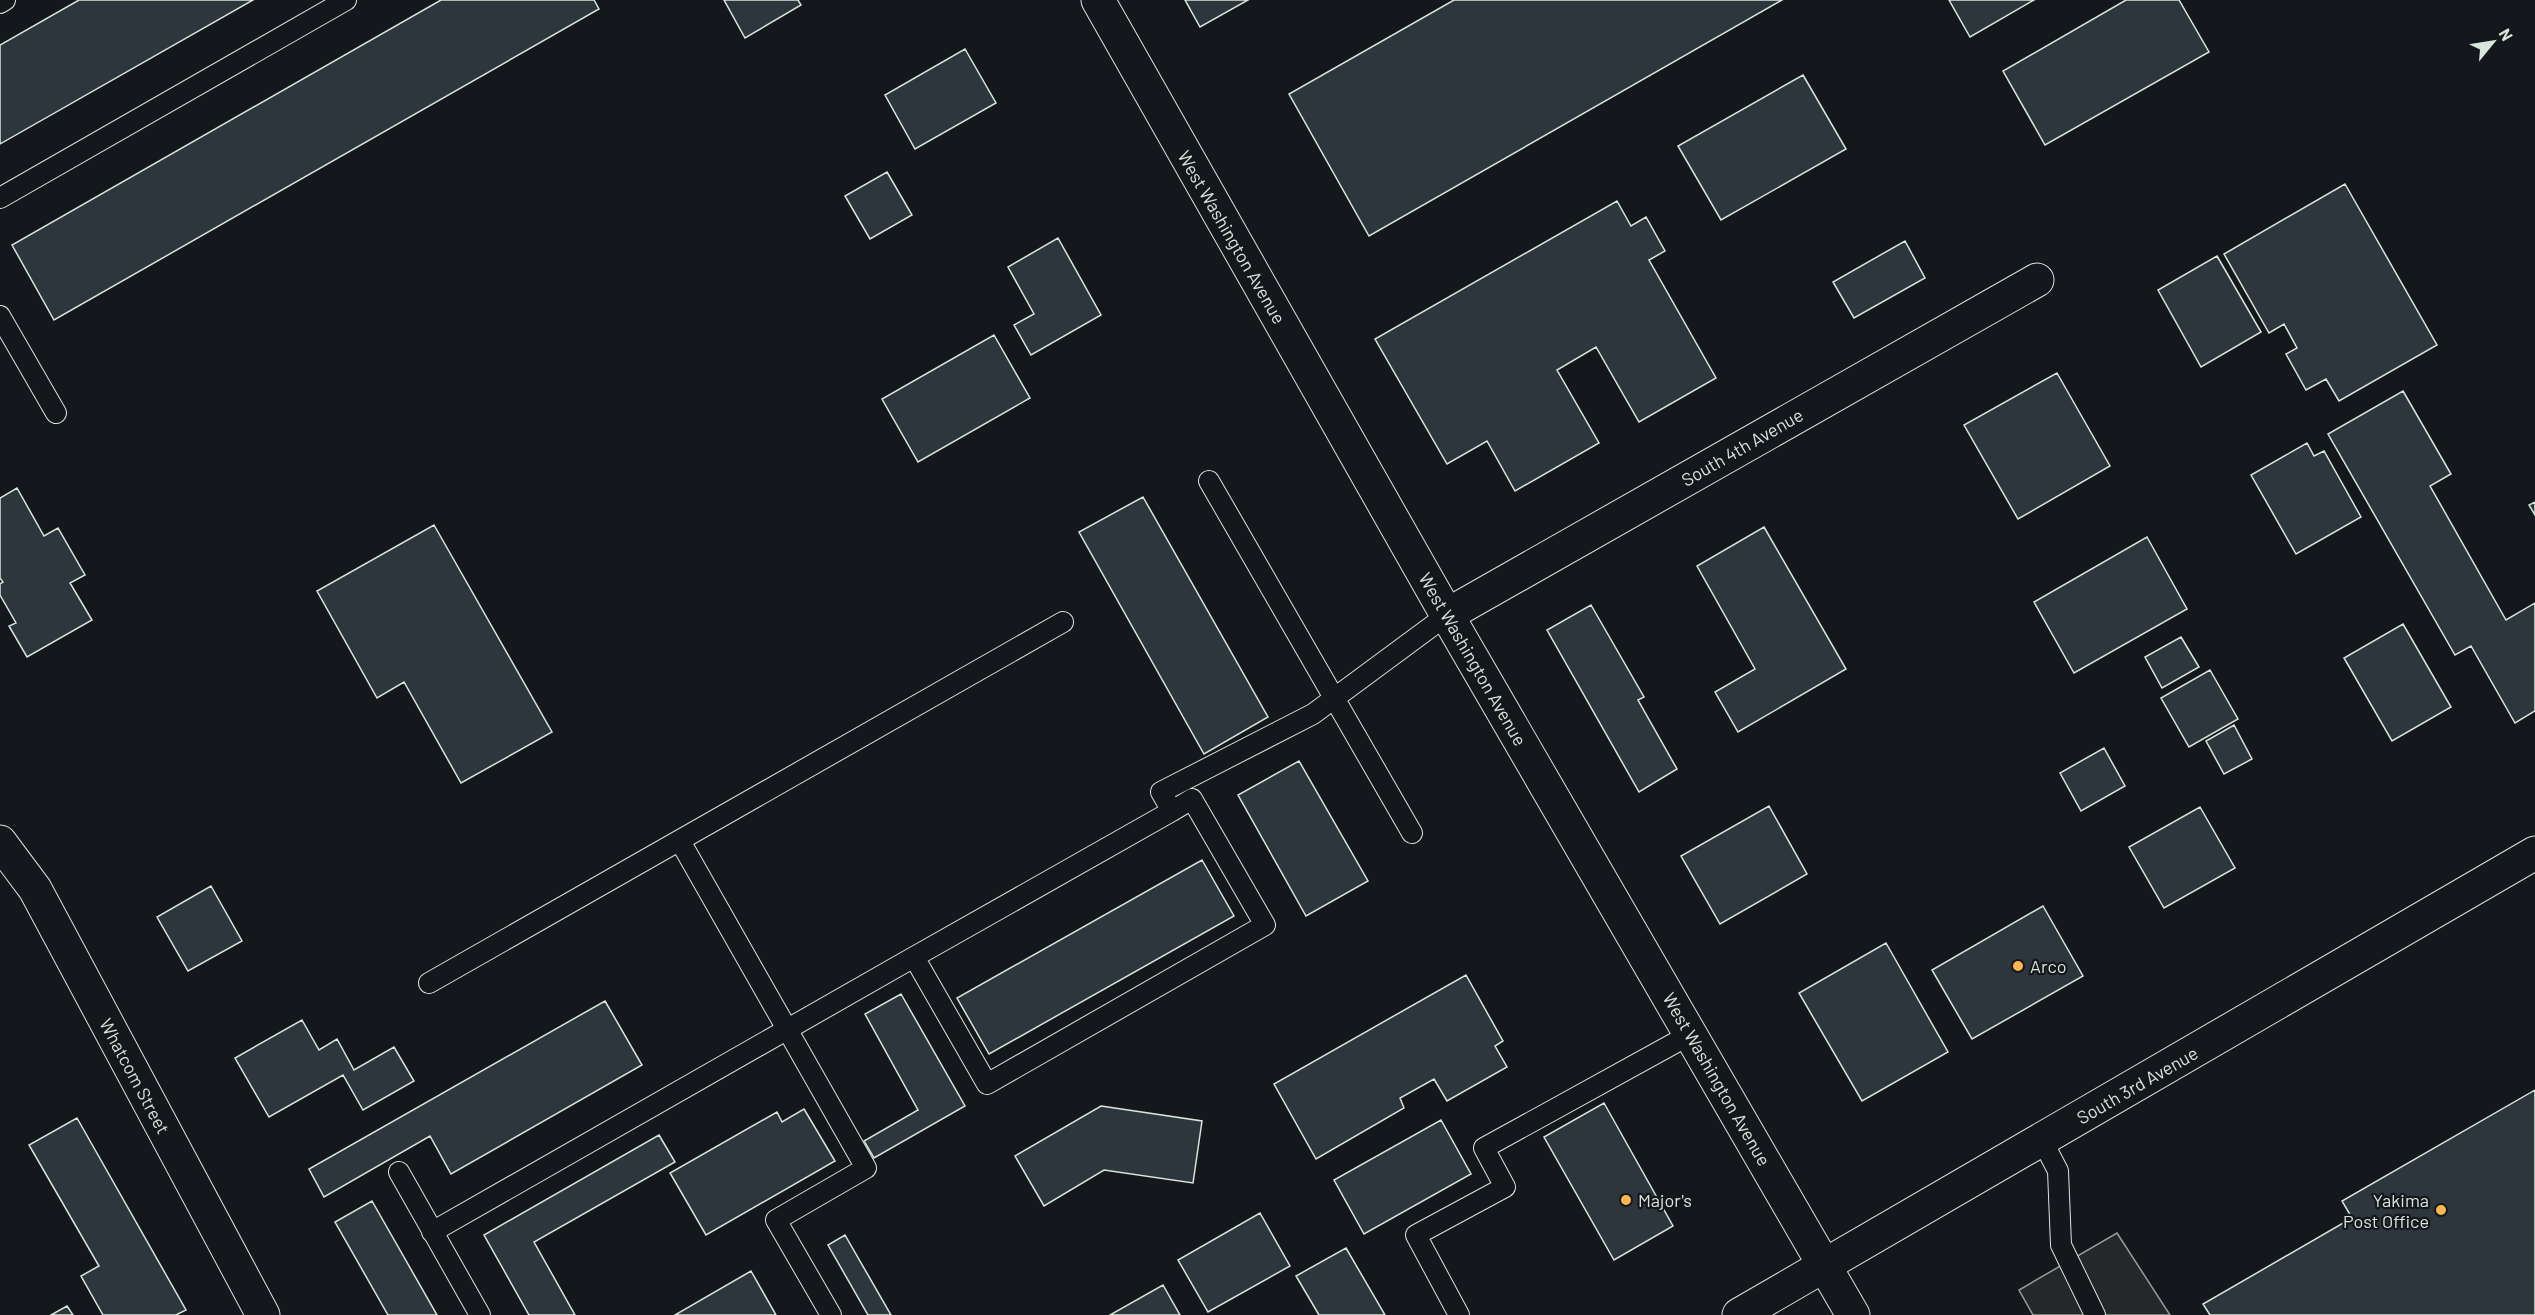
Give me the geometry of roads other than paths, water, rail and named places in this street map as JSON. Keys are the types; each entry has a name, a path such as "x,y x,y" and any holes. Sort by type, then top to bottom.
{"street":[{"name":"West Washington Avenue","path":"1098,0 1447,615 1853,1315"},
{"name":"South 4th Avenue","path":"1447,615 2037,280"},
{"name":"Whatcom Street","path":"0,842 35,889 263,1315"},
{"name":"South 3rd Avenue","path":"1738,1315 2535,853"}],"lane":[{"path":"0,3 5,0"},
{"path":"0,198 346,0"},
{"path":"0,316 56,412"},
{"path":"1209,481 1412,832"},
{"path":"1172,811 1161,792 1313,714 1447,615"},
{"path":"429,983 1064,622"},
{"path":"432,1232 914,957 1172,811 1192,799 1264,926 987,1084 914,957"},
{"path":"680,841 866,1168 776,1220 831,1315"},
{"path":"1460,1315 1416,1235 1505,1187 1484,1148 1691,1034"},
{"path":"2042,1140 2058,1171 2061,1245 2095,1315"},
{"path":"399,1172 480,1315"}],"place":[{"name":"Arco","path":"2018,966"},
{"name":"Major's","path":"1626,1200"},
{"name":"Yakima Post Office","path":"2441,1210"}]}
